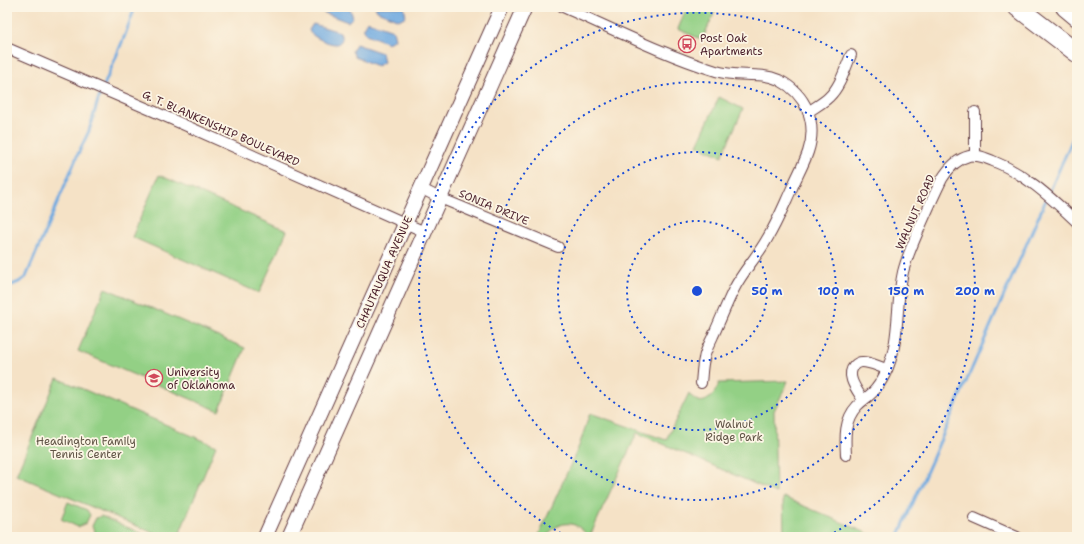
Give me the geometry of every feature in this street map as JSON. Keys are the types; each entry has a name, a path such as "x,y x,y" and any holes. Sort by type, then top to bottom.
{"highway":[{"path":"1017,7 1077,53"},
{"path":"1065,7 1077,17"}],"main road":[{"name":"CHAUTAUQUA AVENUE","path":"265,537 502,7"},
{"name":"CHAUTAUQUA AVENUE","path":"289,537 525,7"}],"street":[{"path":"563,7 662,51 715,71 735,75 762,76 775,79 792,90 805,104 808,112 811,122 808,151 768,238 759,253 740,277 730,298 704,358 702,383"},
{"name":"G. T. BLANKENSHIP BOULEVARD","path":"7,48 115,94 424,232"},
{"path":"808,112 831,96 842,78 851,56"},
{"path":"975,112 975,156 984,157 1004,166 1028,180 1037,186 1077,222"},
{"name":"WALNUT ROAD","path":"846,455 845,437 849,419 857,406 873,392 879,384 887,369 893,352 903,273 912,244 947,171 961,159 968,156 975,156"},
{"name":"SONIA DRIVE","path":"422,188 440,198 558,247"},
{"path":"863,400 851,380 851,371 853,367 860,362 863,362 887,369"},
{"path":"974,518 1017,537"}],"green space":[{"path":"687,7 717,7 702,40 678,29"},
{"path":"719,97 743,109 722,156 697,145"},
{"path":"159,175 287,231 259,293 132,237"},
{"path":"105,288 245,348 219,411 78,351"},
{"name":"Headington Family Tennis Center","path":"57,378 216,446 178,537 163,537 16,475"},
{"name":"Walnut Ridge Park","path":"788,381 774,411 776,493 637,433 590,536 575,525 566,524 553,529 547,537 538,537 579,446 590,413 666,440 689,393 696,400 704,401 713,394 719,383"},
{"path":"783,497 876,537 784,537"},
{"path":"68,502 87,510 90,515 86,523 78,527 61,519"},
{"path":"101,516 150,537 94,537 96,534 92,526 96,518"}],"water":[{"path":"320,7 345,7 350,9 353,17 348,22 322,12"},
{"path":"375,7 404,7 406,16 399,20 377,11"},
{"path":"367,21 393,30 395,39 388,43 366,34 363,28"},
{"path":"313,24 340,32 342,40 338,44 335,44 318,38 309,30"},
{"path":"356,44 382,53 384,62 377,66 355,57 352,51"}],"waterway":[{"path":"7,287 26,277 89,131 98,100 135,7"},
{"path":"898,537 1077,129"}],"place":[{"name":"Post Oak Apartments","path":"687,44"},
{"name":"University of Oklahoma","path":"154,378"}]}
